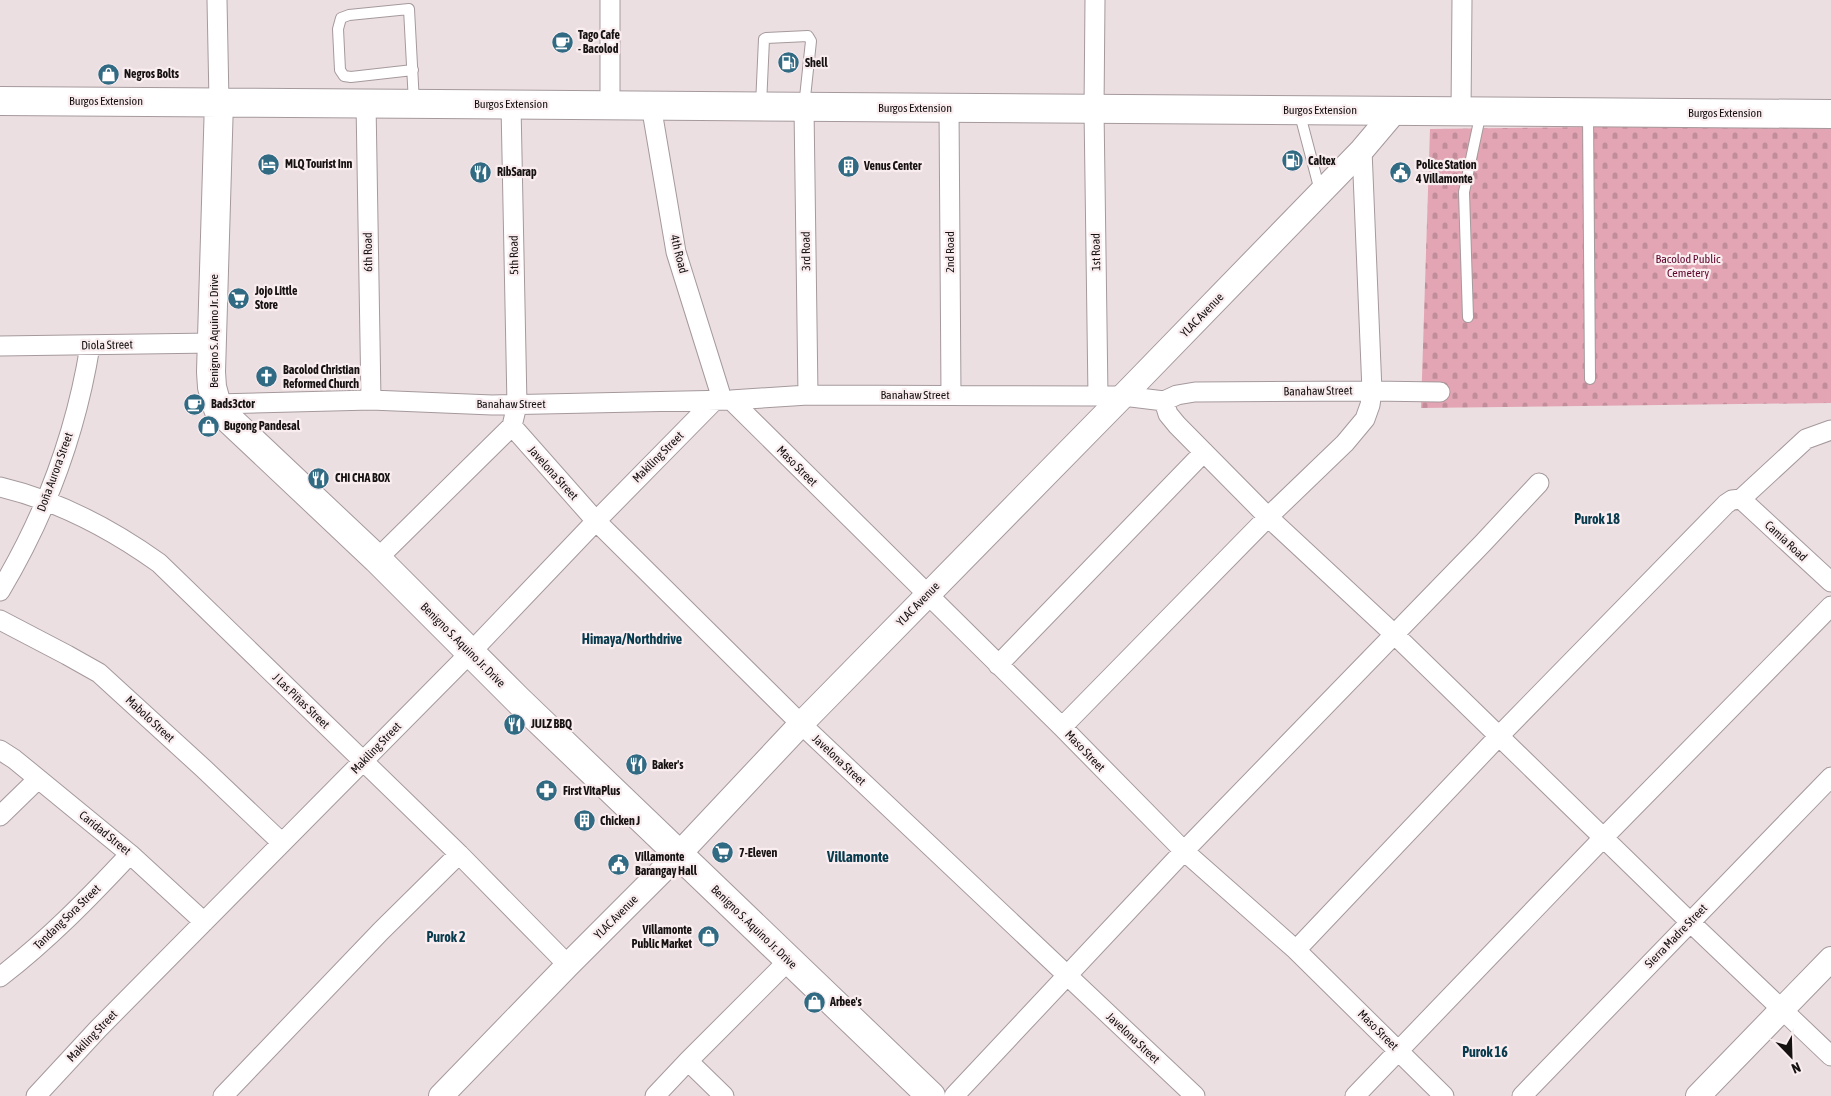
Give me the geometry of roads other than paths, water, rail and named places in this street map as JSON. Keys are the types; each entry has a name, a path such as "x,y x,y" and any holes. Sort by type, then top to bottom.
{"main road":[{"name":"Burgos Extension","path":"0,101 220,101 366,104 610,104 804,108 1831,114"},
{"name":"Benigno S. Aquino Jr. Drive","path":"220,101 211,372 216,404 222,414 377,559 518,700 788,961 931,1096"}],"street":[{"path":"217,0 220,101"},
{"path":"610,0 610,104"},
{"name":"1st Road","path":"1095,0 1094,109 1098,396"},
{"path":"1462,0 1471,111"},
{"name":"6th Road","path":"366,104 370,400"},
{"name":"5th Road","path":"510,105 518,404"},
{"name":"4th Road","path":"651,106 676,252 723,399"},
{"name":"3rd Road","path":"804,108 808,395"},
{"name":"2nd Road","path":"949,108 951,395"},
{"name":"YLAC Avenue","path":"441,1096 679,854 927,594 1362,150 1394,111"},
{"path":"1062,728 1268,517 1332,456 1365,419 1372,391 1362,150"},
{"name":"Diola Street","path":"0,346 213,343"},
{"name":"Doña Aurora Street","path":"0,591 18,562 47,500 75,418 84,383 90,346"},
{"name":"Banahaw Street","path":"216,404 370,400 492,405 808,395 1123,396 1164,402 1177,395 1195,392 1440,392"},
{"name":"Makiling Street","path":"36,1096 98,1029 471,652 596,521 723,399"},
{"name":"Maso Street","path":"723,399 927,594 1184,852 1296,950 1444,1096"},
{"path":"1164,402 1168,414 1268,517 1394,634 1690,922 1831,1056"},
{"path":"377,559 512,426 518,404"},
{"name":"Javelona Street","path":"512,426 596,521 801,724 1195,1096"},
{"path":"1296,950 1499,736 1726,504 1732,500 1741,499 1806,439 1831,430"},
{"path":"998,665 1204,452"},
{"path":"954,1096 1184,852 1484,543 1539,483"},
{"name":"J Las Piñas Street","path":"0,487 47,500 102,526 160,563 459,854 568,965"},
{"name":"Camia Road","path":"1741,499 1831,582"},
{"path":"1355,1096 1604,837 1831,606"},
{"name":"Mabolo Street","path":"0,620 99,673 282,843"},
{"name":"Caridad Street","path":"0,750 14,759 130,854 204,922"},
{"name":"Sierra Madre Street","path":"1522,1096 1831,777"},
{"path":"0,816 38,779"},
{"name":"Tandang Sora Street","path":"0,977 45,941 130,854"},
{"path":"223,1096 374,938 459,854"},
{"path":"1698,1096 1831,958"},
{"path":"655,1096 788,961"},
{"path":"688,1061 724,1096"}],"lane":[{"path":"413,70 351,77 344,76 340,70 338,29 341,18 349,15 409,9 413,70 414,104"},
{"path":"761,106 764,39 808,36 810,42 804,108"},
{"path":"1299,110 1320,192"},
{"path":"1468,317 1464,192 1471,111"},
{"path":"1588,112 1590,379"}],"place":[{"name":"Tago Cafe - Bacolod","path":"562,42"},
{"name":"Shell","path":"789,63"},
{"name":"Negros Bolts","path":"108,74"},
{"name":"Caltex","path":"1292,161"},
{"name":"MLQ Tourist Inn","path":"269,164"},
{"name":"Venus Center","path":"848,166"},
{"name":"RibSarap","path":"481,172"},
{"name":"Police Station 4 Villamonte","path":"1400,172"},
{"name":"Jojo Little Store","path":"239,298"},
{"name":"Bacolod Christian Reformed Church","path":"267,377"},
{"name":"Bads3ctor","path":"195,404"},
{"name":"Bugong Pandesal","path":"208,426"},
{"name":"CHI CHA BOX","path":"319,478"},
{"name":"JULZ BBQ","path":"515,724"},
{"name":"Baker's","path":"636,765"},
{"name":"First VitaPlus","path":"547,791"},
{"name":"Chicken J","path":"584,821"},
{"name":"7-Eleven","path":"723,853"},
{"name":"Villamonte Barangay Hall","path":"619,864"},
{"name":"Villamonte Public Market","path":"708,937"},
{"name":"Arbee's","path":"814,1002"}],"district":[{"name":"Purok 18","path":"1597,519"},
{"name":"Himaya/Northdrive","path":"632,639"},
{"name":"Villamonte","path":"858,856"},
{"name":"Purok 2","path":"446,937"},
{"name":"Purok 16","path":"1485,1052"}],"park label":[{"name":"Bacolod Public Cemetery","path":"1688,266"}]}
